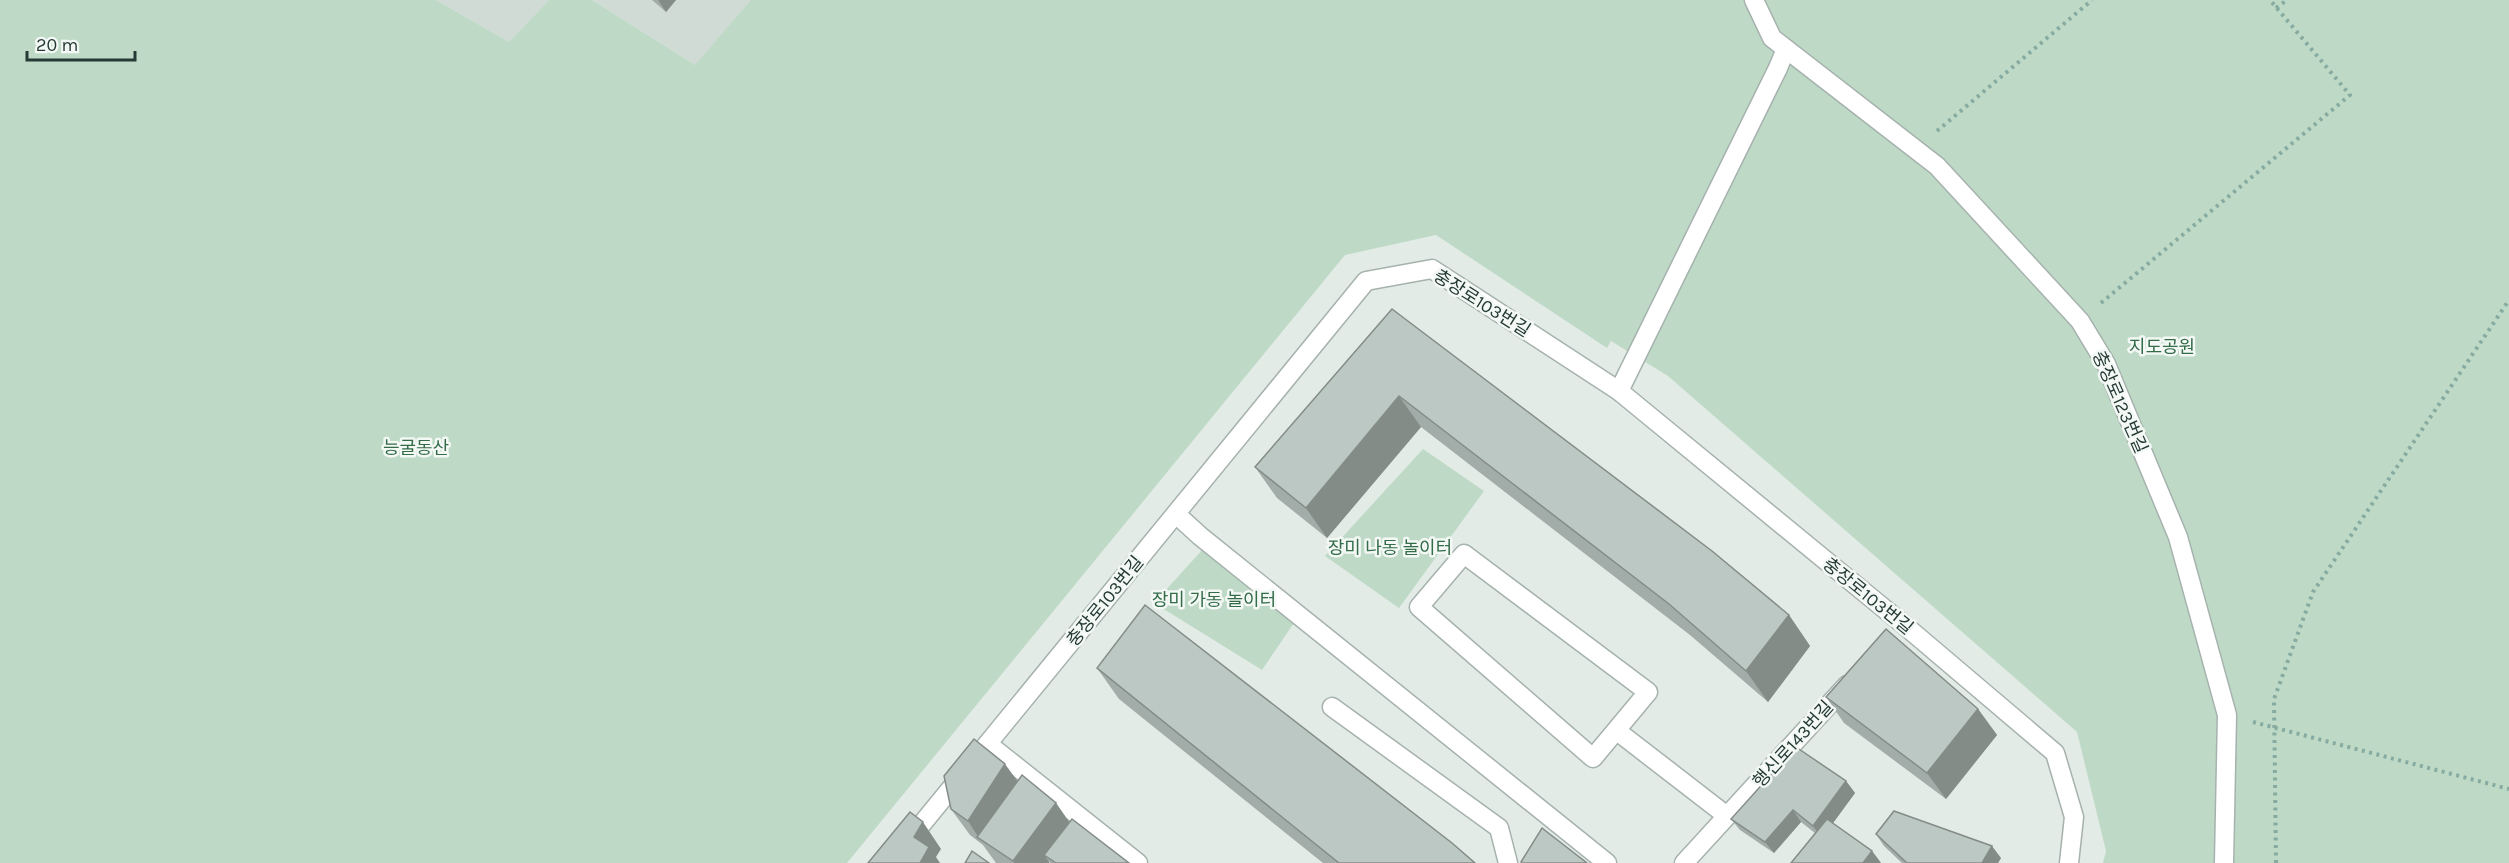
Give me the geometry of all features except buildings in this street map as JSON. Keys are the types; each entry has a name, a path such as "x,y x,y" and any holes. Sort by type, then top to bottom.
{"street":[{"name":"충장로123번길","path":"1754,0 1772,38 1937,166 2080,321 2106,364 2178,537 2227,715 2224,863"},
{"path":"1618,392 1786,49"},
{"name":"충장로103번길","path":"890,863 1366,281 1432,269 1618,392 1899,629 2055,753 2074,817 2069,863"},
{"path":"1176,514 1607,863"},
{"path":"1464,554 1648,692 1617,731 1593,758 1419,607 1464,554"},
{"name":"행신로143번길","path":"1684,863 1863,668"},
{"path":"1332,707 1499,828 1508,863"},
{"path":"1617,731 1727,816"},
{"path":"988,744 1138,863"}],"path":[{"path":"1915,150 2092,0"},
{"path":"2080,321 2350,95 2270,0"},
{"path":"2276,8 2287,0"},
{"path":"2276,863 2274,699 2313,592 2509,300"},
{"path":"2227,715 2509,789"}],"shaded area":[{"path":"436,0 549,0 509,42"},
{"path":"592,0 993,0 695,65"}],"green space":[{"name":"능굴동산","path":"0,0 436,0 509,42 549,0 592,0 695,65 751,0 2509,0 2509,863 2103,863 2106,851 2077,732 1668,376 1611,341 1607,348 1436,235 1345,255 847,863 0,863"},
{"name":"장미 나동 놀이터","path":"1423,449 1484,491 1399,608 1325,556"},
{"name":"장미 가동 놀이터","path":"1203,549 1296,620 1262,670 1154,603"}],"park label":[{"name":"지도공원","path":"2162,347"}]}
